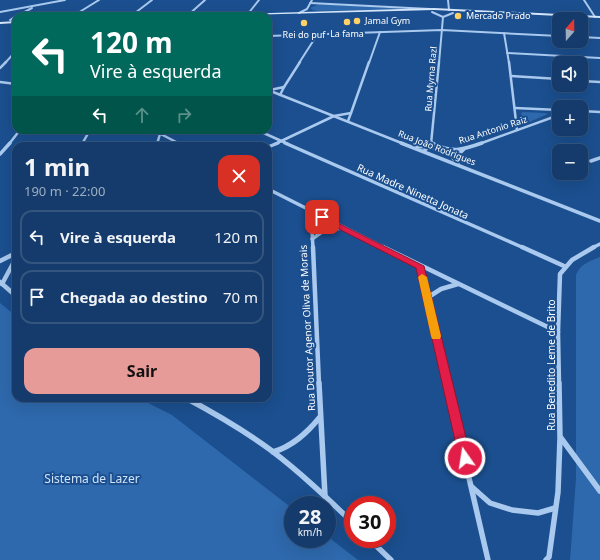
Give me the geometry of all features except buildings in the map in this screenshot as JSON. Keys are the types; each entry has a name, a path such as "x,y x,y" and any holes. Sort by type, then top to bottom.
{"main road":[{"path":"272,17 449,10 600,17"},
{"path":"272,14 433,11 552,18"},
{"path":"312,13 327,15"},
{"path":"588,19 600,20"},
{"path":"0,23 12,22"},
{"path":"0,26 12,26"}],"street":[{"path":"24,12 46,0"},
{"path":"0,12 65,0"},
{"path":"80,12 99,0"},
{"path":"136,12 152,0"},
{"path":"193,12 205,0"},
{"path":"249,12 259,0"},
{"path":"299,13 307,9 312,0"},
{"path":"448,0 449,10"},
{"path":"584,0 595,17"},
{"path":"310,3 433,11 443,17 453,13"},
{"path":"307,9 312,13"},
{"path":"4,11 14,12"},
{"name":"Rua Myrna Razl","path":"424,151 429,148 432,143 443,17"},
{"path":"272,36 442,30 552,36"},
{"path":"348,121 380,32"},
{"path":"504,33 511,76 517,130"},
{"path":"280,95 317,35"},
{"path":"588,37 600,38"},
{"path":"507,53 600,58"},
{"path":"0,68 12,55"},
{"path":"511,76 552,79"},
{"path":"588,81 600,82"},
{"path":"0,82 12,84"},
{"path":"272,89 284,87"},
{"name":"Rua João Rodrigues","path":"272,91 600,221"},
{"path":"515,108 552,110"},
{"path":"588,111 600,112"},
{"path":"272,145 334,116 351,112"},
{"name":"Rua Antonio Raiz","path":"432,143 444,149 464,149 552,118"},
{"path":"0,154 17,134"},
{"path":"157,142 160,134 177,142"},
{"name":"Rua Madre Ninetta Jonata","path":"265,134 564,266"},
{"path":"416,146 432,143"},
{"path":"406,144 444,149 459,165"},
{"path":"454,159 464,149"},
{"path":"591,161 600,158"},
{"path":"272,191 420,266 558,332"},
{"name":"Rua Doutor Agenor Oliva de Morais","path":"311,212 322,476 325,496"},
{"name":"Rua Doutor Agenor Oliva de Morais","path":"312,239 325,230 344,228"},
{"path":"564,266 577,256 600,244"},
{"path":"0,261 12,255"},
{"path":"12,265 1,283 12,293"},
{"path":"420,266 488,560"},
{"name":"Rua Benedito Leme de Brito","path":"546,560 549,557 558,492 560,438 558,332 560,274 564,266"},
{"path":"427,298 446,286 458,284"},
{"path":"193,402 228,421 273,452 325,496"},
{"name":"Rua Doutor Agenor Oliva de Morais","path":"273,452 296,442 311,429 320,417"},
{"path":"560,438 600,491"},
{"path":"472,487 490,503 512,510 538,513 555,508"},
{"path":"336,507 344,514"},
{"path":"378,548 391,560"}],"green space":[{"path":"319,4 411,9 317,11 310,8"},
{"path":"521,113 548,114 527,123 523,122"},
{"path":"600,257 600,560 570,560 576,479 576,275 580,268"},
{"name":"Sistema de Lazer","path":"0,303 12,313 12,402 146,402 172,415 284,502 284,548 336,548 336,543 358,560 0,560"}],"slow traffic":[{"path":"422,277 436,336"}],"place":[{"name":"Mercado Prado","path":"458,16"},
{"name":"Jamal Gym","path":"357,21"},
{"name":"La fama","path":"347,22"},
{"name":"Rei do puf","path":"304,23"}],"route":[{"path":"322,217 420,266 465,458"}]}
